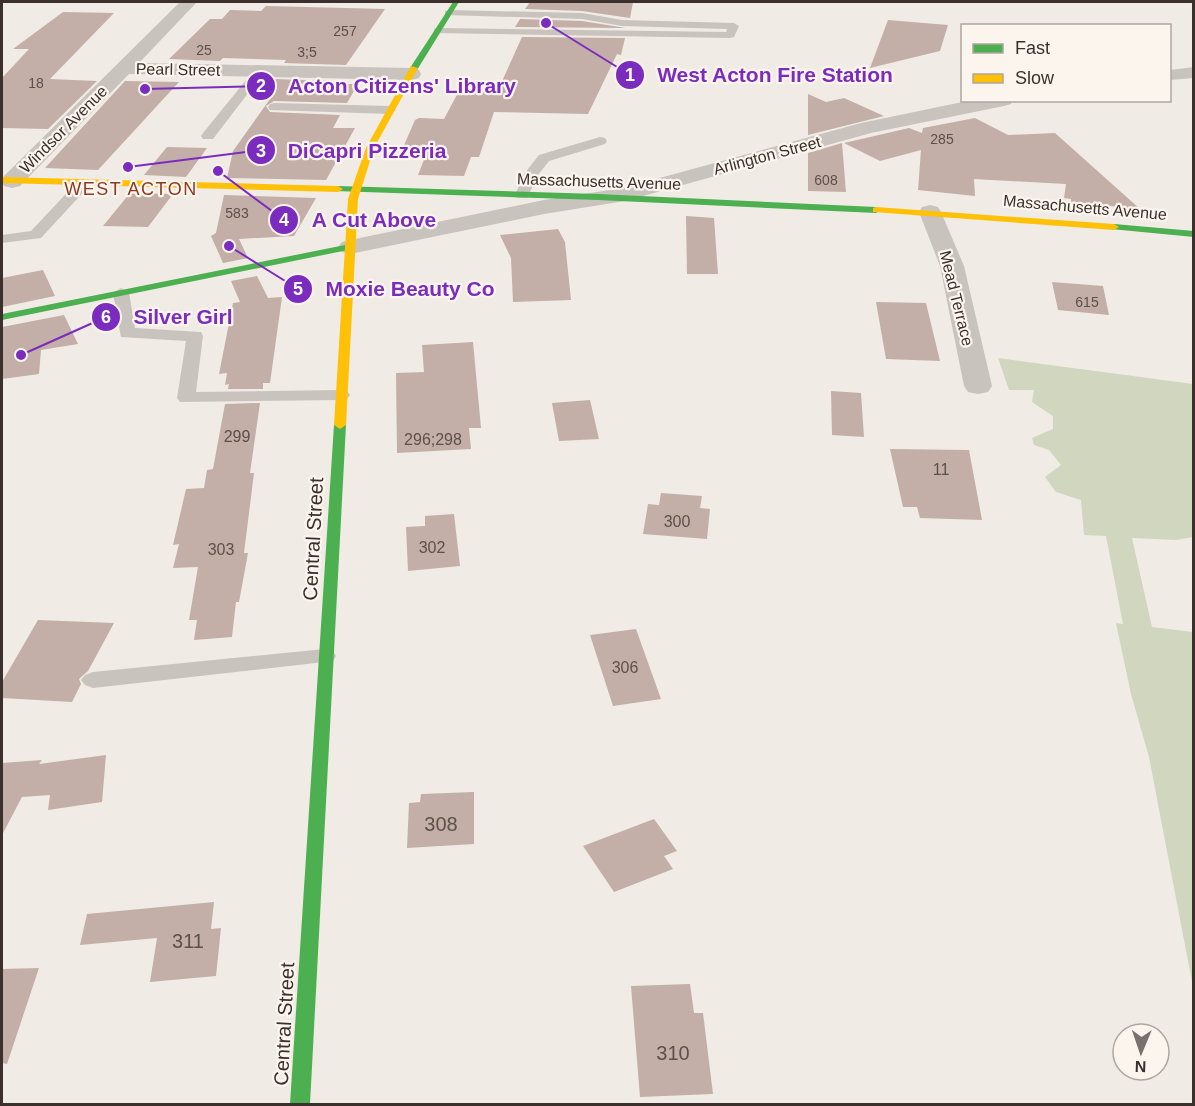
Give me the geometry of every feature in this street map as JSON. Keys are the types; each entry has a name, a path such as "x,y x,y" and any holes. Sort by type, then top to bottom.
{"street":[{"name":"Windsor Avenue","path":"7,180 189,2"},
{"name":"Central Street","path":"300,1104 355,190 369,152 390,110 453,8"},
{"name":"Pearl Street","path":"124,68 412,74"},
{"path":"1171,75 1194,72"},
{"name":"Arlington Street","path":"2,317 544,207 645,189 879,124 994,102"},
{"name":"Massachusetts Avenue","path":"7,180 522,195 930,212 1050,220 1194,234"},
{"name":"Mead Terrace","path":"930,212 952,266 978,386"}],"lane":[{"path":"438,31 730,35 734,26 622,23 582,16 453,8"},
{"path":"208,136 259,71"},
{"path":"274,107 390,110"},
{"path":"522,195 531,174 544,158 600,141"},
{"path":"2,239 36,235 84,183"},
{"path":"121,293 127,333 195,336 186,398 341,395"},
{"path":"93,680 326,656"}],"green space":[{"path":"998,358 1193,384 1193,537 1176,540 1132,538 1152,627 1193,632 1193,987 1149,757 1131,694 1116,623 1123,624 1106,536 1084,535 1081,500 1056,492 1045,477 1061,465 1049,450 1034,445 1032,438 1053,429 1053,416 1032,402 1034,390 1009,390"}],"building":[{"path":"530,2 633,2 630,18 582,11 525,9"},
{"path":"266,6 385,9 346,65 284,63 286,60 169,59 210,19 222,19 230,10 261,11"},
{"path":"63,12 114,13 50,79 97,81 48,129 2,128 2,78 29,49 13,49"},
{"path":"520,19 582,21 626,28 515,27"},
{"path":"888,20 948,25 940,51 870,68"},
{"path":"522,37 625,38 621,55 617,54 588,114 494,112 479,157 471,157 464,176 418,175 427,152 401,152 415,120 419,118 444,119 460,89 499,88"},
{"path":"274,79 358,84 347,103 274,101 266,106 270,112 340,115 333,128 355,128 326,180 227,178 233,151 275,92 266,92"},
{"path":"125,81 179,82 98,170 45,168"},
{"path":"808,94 826,102 844,98 884,116 808,135"},
{"path":"975,118 1008,135 1055,133 1140,209 1071,202 1071,199 1064,198 1066,184 974,179 975,196 918,190 921,150 880,161 844,143 909,128 922,133 923,128"},
{"path":"842,143 846,192 808,191 808,153"},
{"path":"167,147 207,148 186,177 144,175"},
{"path":"130,193 173,194 148,227 103,226"},
{"path":"224,195 316,198 294,236 239,239 248,258 223,263 211,236 216,233"},
{"path":"686,216 714,218 718,274 687,274"},
{"path":"558,229 565,242 571,300 513,302 511,258 500,235"},
{"path":"43,270 55,296 2,307 2,278"},
{"path":"257,276 268,298 282,297 270,383 263,383 263,389 228,389 229,384 225,385 227,373 219,374 233,303 240,302 231,281"},
{"path":"1052,282 1103,286 1109,315 1058,310"},
{"path":"876,302 926,303 940,361 886,359"},
{"path":"64,315 78,344 41,350 39,374 2,379 2,327"},
{"path":"473,342 481,428 469,428 471,449 397,453 396,373 424,372 422,345"},
{"path":"831,391 861,393 864,437 832,435"},
{"path":"590,400 599,439 559,441 552,403"},
{"path":"260,403 250,473 254,473 244,553 248,553 239,602 236,602 232,637 194,640 197,620 189,620 198,567 173,568 179,544 173,545 186,489 204,488 207,470 213,469 225,404"},
{"path":"890,449 969,450 982,520 920,518 917,507 903,507"},
{"path":"661,493 702,496 700,508 710,509 707,539 643,534 648,504 659,505"},
{"path":"454,514 460,566 408,571 406,527 425,526 425,516"},
{"path":"38,620 114,623 88,671 79,679 81,684 72,702 2,698 2,682"},
{"path":"636,629 661,699 613,706 590,635"},
{"path":"106,755 102,802 48,810 50,795 22,797 2,835 2,763 42,760 39,764"},
{"path":"474,792 474,844 407,848 409,803 420,802 421,794"},
{"path":"654,819 677,851 664,856 673,869 614,892 583,846"},
{"path":"214,902 211,929 221,928 216,976 150,982 157,938 80,945 87,914"},
{"path":"39,968 7,1064 2,1063 2,969"},
{"path":"690,984 694,1013 703,1013 713,1094 640,1097 631,986"}],"traffic: fast":[{"path":"414,68 456,2"},
{"path":"338,189 598,197 876,210"},
{"path":"1114,227 1194,234"},
{"path":"2,317 350,247"},
{"path":"300,1104 340,425"}],"traffic: slow":[{"path":"340,425 353,199 370,148 414,68"},
{"path":"2,180 338,189"},
{"path":"876,210 1114,227"}],"place":[{"name":"West Acton Fire Station","path":"546,23"},
{"name":"Acton Citizens' Library","path":"145,89"},
{"name":"DiCapri Pizzeria","path":"128,167"},
{"name":"A Cut Above","path":"218,171"},
{"name":"Moxie Beauty Co","path":"229,246"},
{"name":"Silver Girl","path":"21,355"}],"district":[{"name":"WEST ACTON","path":"131,189"}]}
